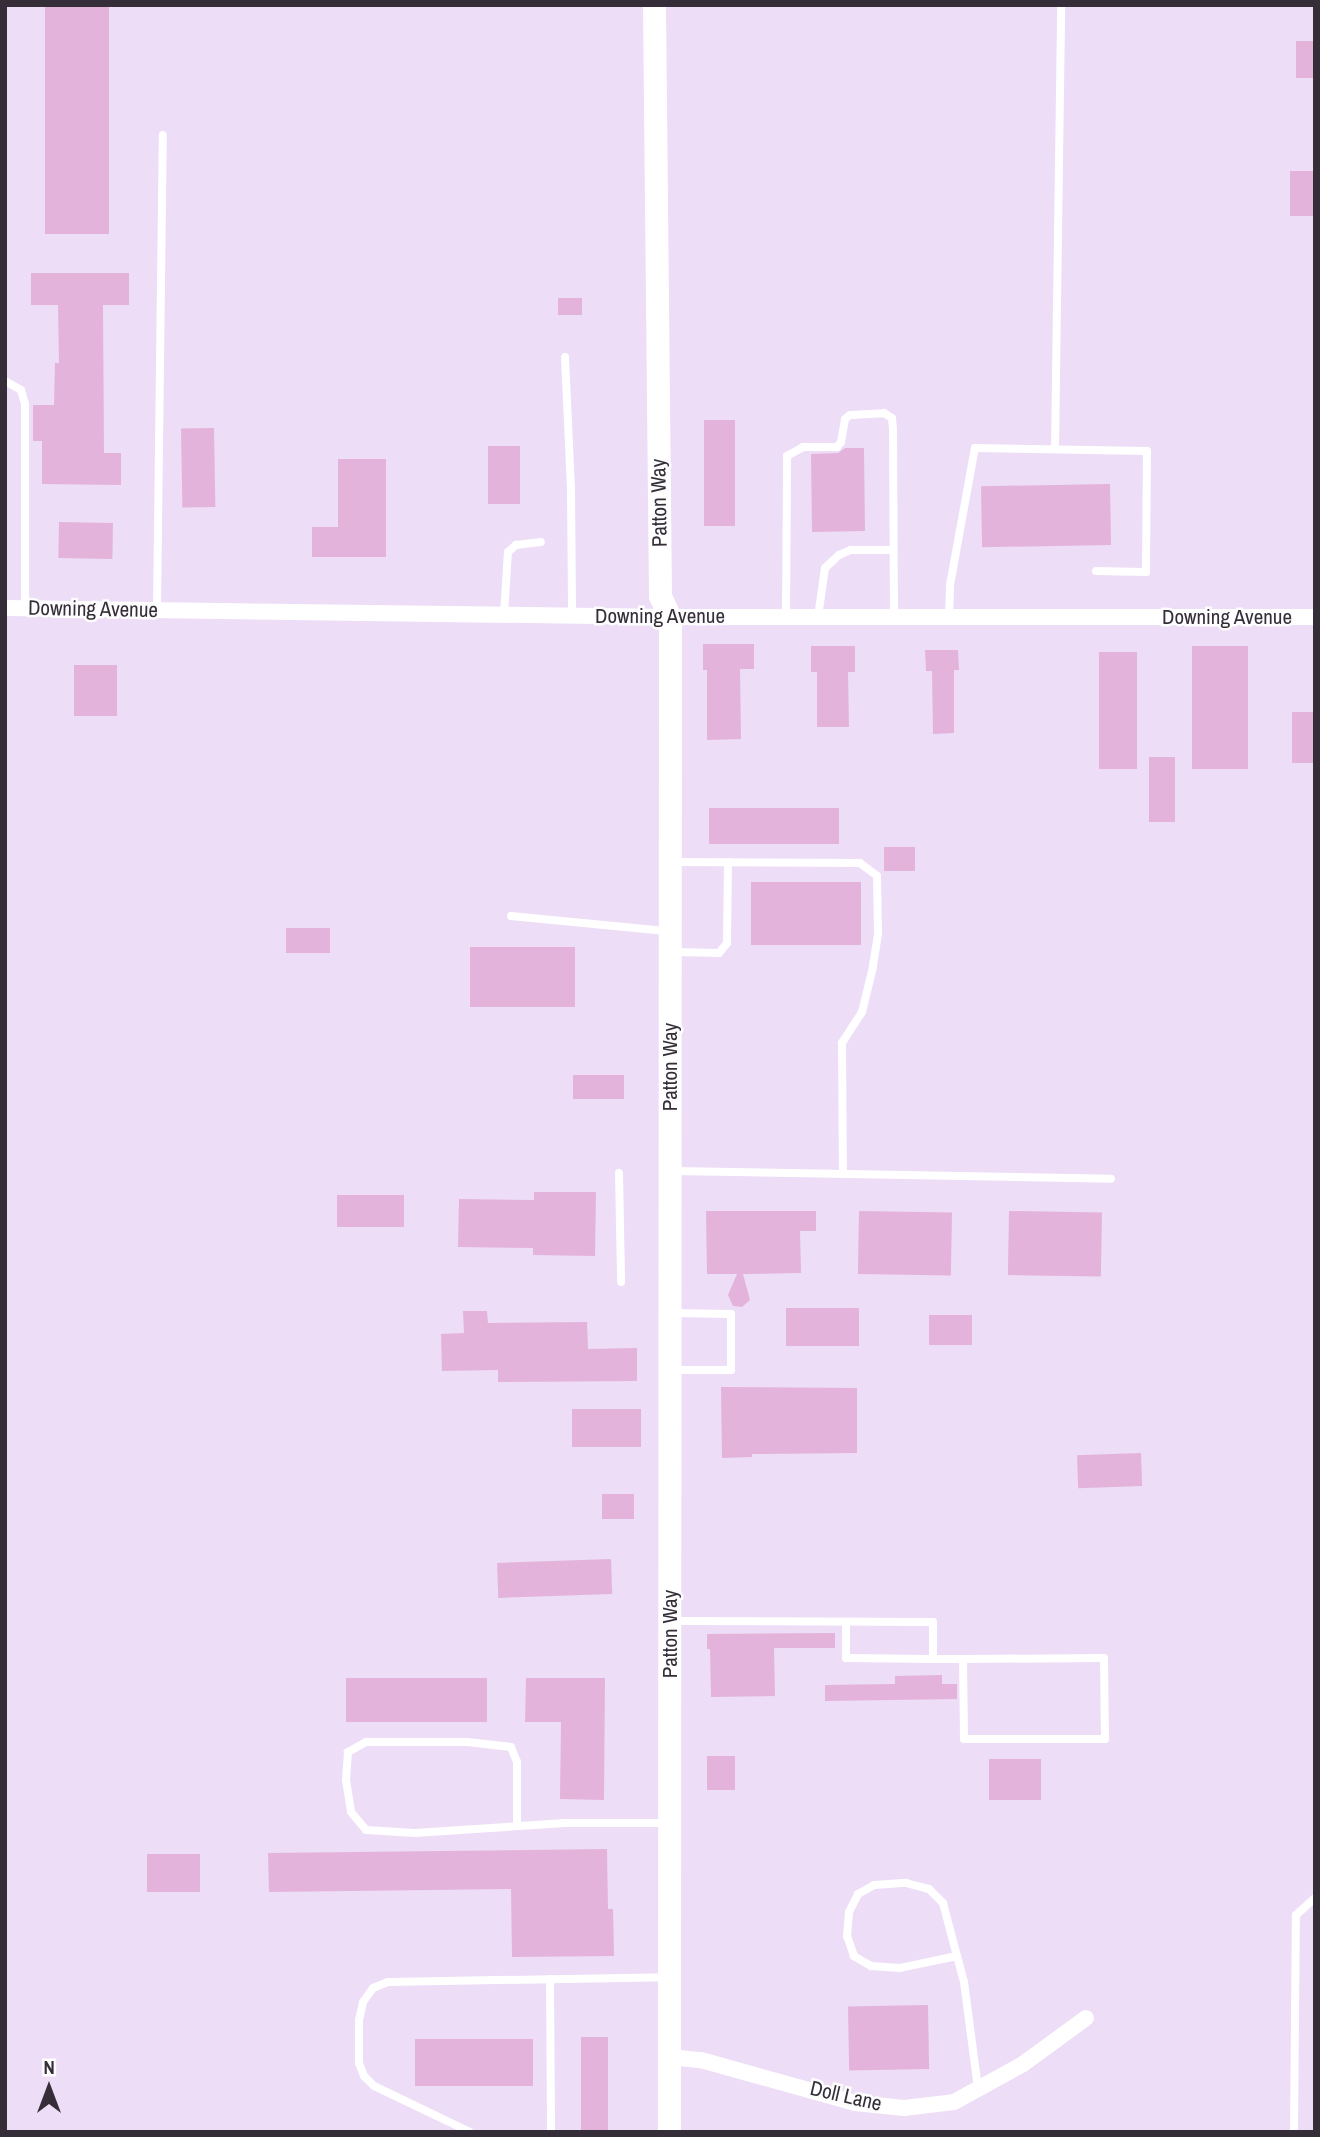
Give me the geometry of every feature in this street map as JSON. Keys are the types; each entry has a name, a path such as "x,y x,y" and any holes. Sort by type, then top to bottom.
{"street":[{"name":"Patton Way","path":"654,5 660,596 670,617 668,2132"},
{"name":"Downing Avenue","path":"5,608 670,617 1315,617"},
{"name":"Doll Lane","path":"670,2057 701,2060 855,2103 904,2108 954,2102 1023,2064 1086,2018"}],"lane":[{"path":"1055,449 1061,5"},
{"path":"158,610 163,135"},
{"path":"565,357 572,615"},
{"path":"5,381 20,390 25,404 25,609"},
{"path":"786,617 787,456 803,447 837,447 841,442 845,419 850,415 884,413 892,418 894,617"},
{"path":"949,617 950,585 975,448 1147,451 1146,572 1096,571"},
{"path":"504,615 508,552 516,545 541,542"},
{"path":"818,617 820,581 825,568 832,561 851,550 893,550"},
{"path":"670,862 860,863 877,876 878,934 873,967 862,1012 842,1043 843,1174"},
{"path":"511,916 670,942 719,953 727,943 728,862"},
{"path":"670,1171 1111,1179"},
{"path":"620,1173 621,1282"},
{"path":"670,1313 731,1314 731,1370 670,1370"},
{"path":"670,1621 933,1622 933,1659"},
{"path":"846,1622 846,1658 1104,1658 1105,1739 964,1739 963,1659"},
{"path":"517,1826 517,1762 511,1748 467,1742 366,1742 348,1752 346,1780 351,1812 366,1830 415,1833 517,1826 670,1824"},
{"path":"957,1956 900,1968 871,1966 854,1956 848,1936 849,1912 858,1894 874,1885 906,1883 929,1889 943,1903 964,1982 978,2089"},
{"path":"1294,2132 1296,1915 1315,1898"},
{"path":"470,2132 374,2086 363,2076 359,2063 359,2020 363,2002 373,1988 388,1982 670,1977"},
{"path":"550,1979 551,2132"}],"shaded area":[{"path":"5,5 1315,5 1315,2132 5,2132"}],"building":[{"path":"45,5 109,5 109,234 45,234"},
{"path":"1296,41 1315,41 1315,78 1296,78"},
{"path":"1290,171 1315,171 1315,216 1290,216"},
{"path":"31,273 129,273 129,305 103,305 104,453 121,453 121,485 42,484 42,441 33,441 33,405 54,405 55,363 59,363 58,305 31,305"},
{"path":"558,298 582,298 582,315 558,315"},
{"path":"704,420 735,420 735,526 704,526"},
{"path":"214,428 215,507 182,508 181,429"},
{"path":"488,446 520,446 520,504 488,504"},
{"path":"845,448 864,448 865,531 812,532 811,454 838,453"},
{"path":"338,459 386,459 386,557 312,557 312,527 338,527"},
{"path":"1110,484 1111,545 982,547 981,486"},
{"path":"59,522 113,523 112,559 58,558"},
{"path":"703,644 754,644 754,669 740,669 741,739 707,740 707,670 703,670"},
{"path":"811,646 855,646 855,672 848,672 849,727 817,727 817,672 811,672"},
{"path":"1192,646 1248,646 1248,769 1192,769"},
{"path":"925,650 958,650 959,670 954,670 954,733 933,734 932,671 926,671"},
{"path":"1099,652 1137,652 1137,769 1099,769"},
{"path":"74,665 117,665 117,716 74,716"},
{"path":"1292,712 1315,712 1315,763 1292,763"},
{"path":"1149,757 1175,757 1175,822 1149,822"},
{"path":"709,808 839,808 839,844 709,844"},
{"path":"884,847 915,847 915,871 884,871"},
{"path":"751,882 861,882 861,945 751,945"},
{"path":"286,928 330,928 330,953 286,953"},
{"path":"470,947 575,947 575,1007 470,1007"},
{"path":"573,1075 624,1075 624,1099 573,1099"},
{"path":"534,1192 596,1192 595,1256 533,1255 533,1248 458,1247 459,1199 534,1200"},
{"path":"337,1195 404,1195 404,1227 337,1227"},
{"path":"706,1211 816,1211 816,1231 800,1231 801,1273 743,1274 750,1300 742,1307 733,1306 728,1295 737,1274 707,1274"},
{"path":"859,1211 952,1213 951,1276 858,1274"},
{"path":"1009,1211 1102,1213 1101,1277 1008,1275"},
{"path":"786,1308 859,1308 859,1346 786,1346"},
{"path":"463,1311 487,1311 488,1323 587,1322 588,1349 637,1348 637,1381 498,1382 498,1370 442,1371 441,1334 464,1333"},
{"path":"929,1315 972,1315 972,1345 929,1345"},
{"path":"721,1387 857,1388 857,1453 752,1454 752,1457 722,1458"},
{"path":"572,1409 641,1409 641,1447 572,1447"},
{"path":"1141,1453 1142,1486 1078,1488 1077,1455"},
{"path":"602,1494 634,1494 634,1519 602,1519"},
{"path":"611,1559 612,1594 498,1598 497,1563"},
{"path":"835,1633 835,1648 774,1648 775,1696 711,1697 707,1634"},
{"path":"942,1675 942,1684 957,1684 957,1699 825,1701 825,1685 895,1684 895,1676"},
{"path":"346,1678 487,1678 487,1722 346,1722"},
{"path":"526,1678 605,1678 604,1800 560,1799 561,1722 525,1722"},
{"path":"707,1756 735,1756 735,1790 707,1790"},
{"path":"989,1759 1041,1759 1041,1800 989,1800"},
{"path":"607,1849 608,1909 613,1909 614,1956 512,1957 511,1889 269,1892 268,1853"},
{"path":"147,1854 200,1854 200,1892 147,1892"},
{"path":"928,2005 929,2069 849,2070 848,2006"},
{"path":"581,2037 608,2037 608,2132 581,2132"},
{"path":"415,2039 533,2039 533,2086 415,2086"}]}
